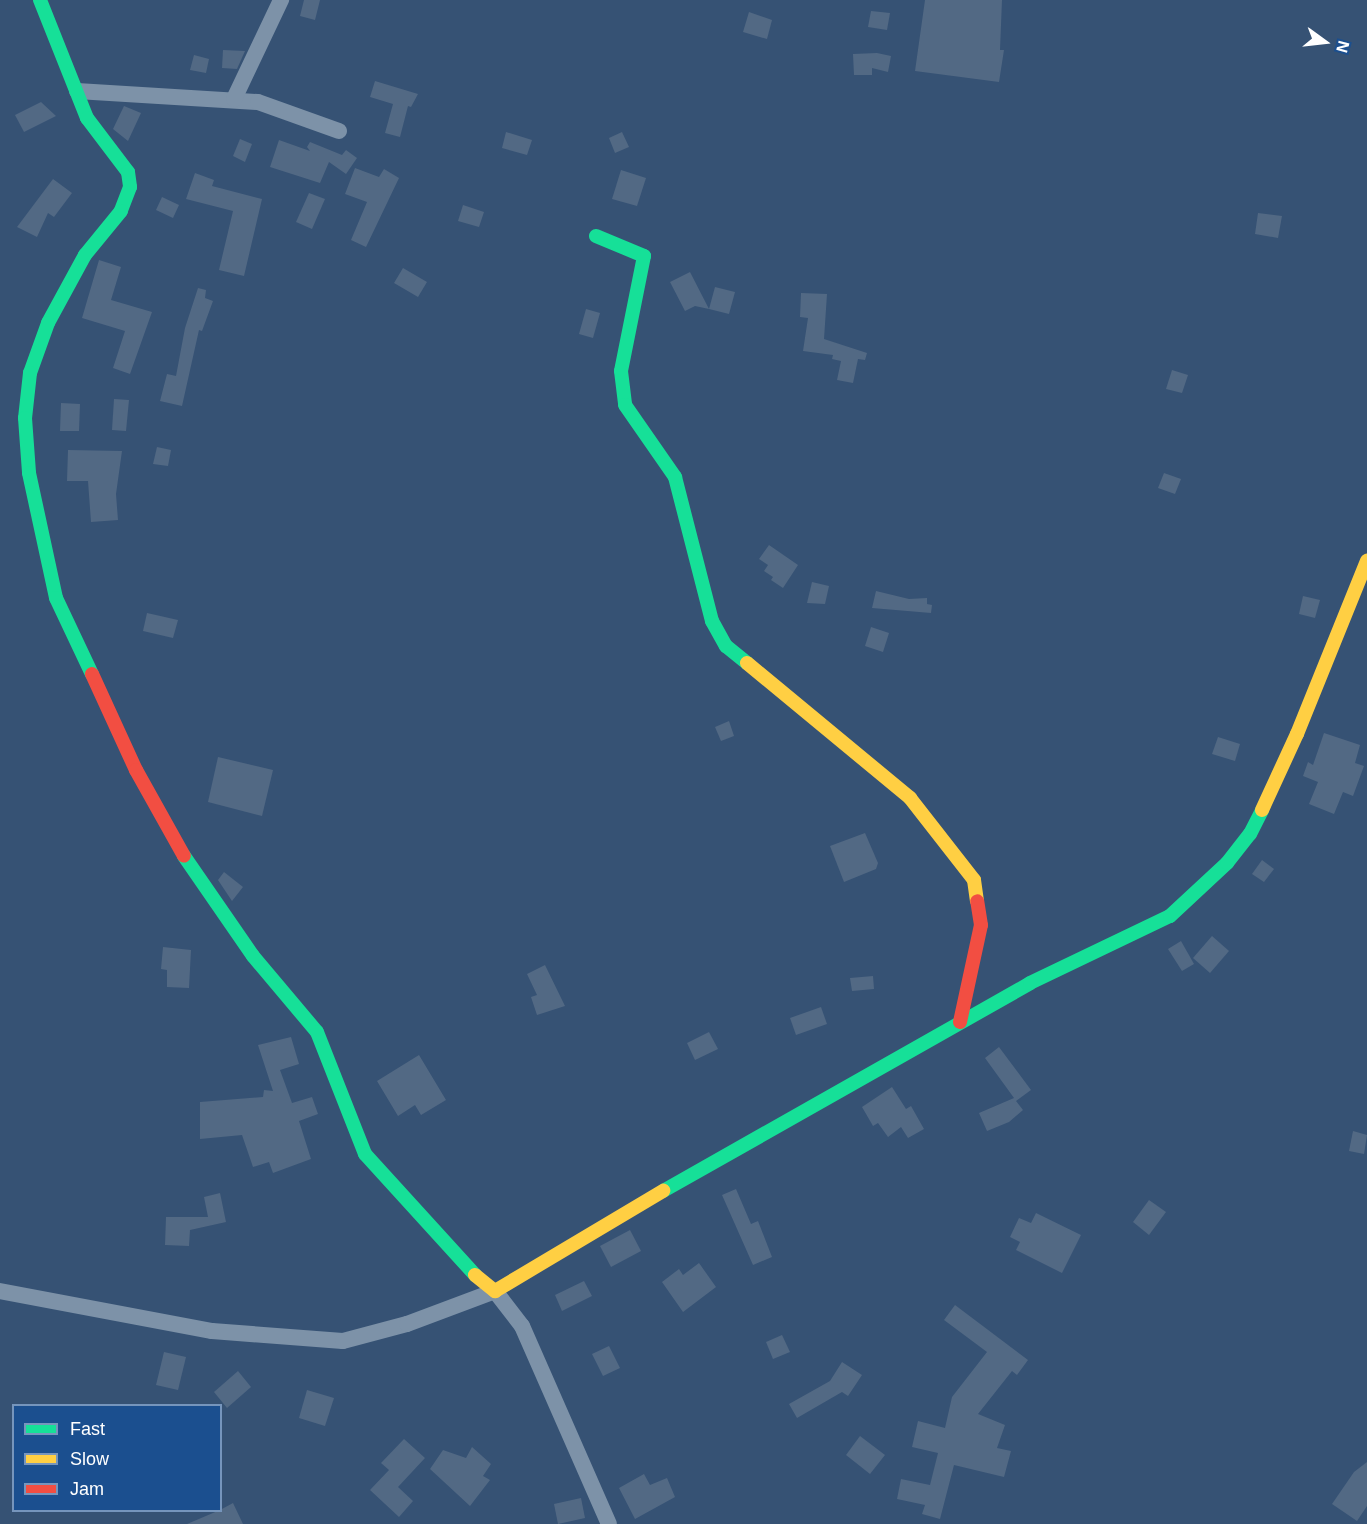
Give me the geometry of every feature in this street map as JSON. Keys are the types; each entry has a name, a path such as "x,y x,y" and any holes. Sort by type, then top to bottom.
{"street":[{"path":"40,0 87,118 128,172 130,187 121,211 85,255 48,323 30,373 25,418 29,473 56,598 136,770 188,862 253,956 316,1032 365,1154 414,1204 465,1266 495,1291 522,1326 609,1524"},
{"path":"234,99 281,0"},
{"path":"76,91 258,102 339,131"},
{"path":"596,236 644,256 621,371 625,405 675,477 712,621 726,646 910,798 974,880 981,925 960,1022"},
{"path":"0,1291 212,1331 343,1341 407,1324 495,1291 1030,983 1170,916 1227,863 1250,834 1297,734 1367,561"}],"building":[{"path":"304,0 320,0 315,20 300,16"},
{"path":"925,0 1002,0 1000,50 1004,50 999,82 915,71"},
{"path":"871,11 890,13 887,30 868,27"},
{"path":"749,12 772,20 767,39 743,32"},
{"path":"223,50 245,51 237,69 222,68"},
{"path":"877,53 891,56 888,72 872,68 872,75 854,75 853,54"},
{"path":"194,55 209,59 206,73 190,70"},
{"path":"375,81 418,94 411,107 408,106 400,137 385,133 393,104 370,97"},
{"path":"41,102 56,116 24,132 15,115"},
{"path":"124,106 141,113 128,141 113,129"},
{"path":"506,132 532,140 527,155 502,148"},
{"path":"622,132 629,147 615,153 609,138"},
{"path":"240,139 252,144 245,162 233,156"},
{"path":"279,140 310,151 307,147 310,142 342,155 346,150 357,158 346,174 329,162 320,183 270,167"},
{"path":"355,168 379,177 384,169 399,178 366,247 351,240 367,202 345,194"},
{"path":"621,170 646,178 637,206 612,199"},
{"path":"195,173 214,180 212,186 262,199 244,276 219,270 233,211 186,199"},
{"path":"53,179 72,193 54,217 48,213 37,237 17,227"},
{"path":"309,193 325,199 312,229 296,222"},
{"path":"162,197 179,205 173,218 156,210"},
{"path":"463,205 484,212 479,227 458,221"},
{"path":"1258,213 1282,216 1278,238 1255,234"},
{"path":"99,260 121,267 111,300 152,312 130,374 113,368 125,331 82,318"},
{"path":"403,268 427,282 418,297 394,283"},
{"path":"690,272 709,309 695,306 685,311 670,282"},
{"path":"715,287 735,292 729,314 709,309"},
{"path":"198,288 206,290 205,298 213,301 202,331 199,330 182,406 160,401 167,374 176,376 185,328"},
{"path":"801,293 827,294 824,339 867,353 865,360 858,359 853,383 837,380 841,361 832,359 833,355 803,351 808,318 800,317"},
{"path":"586,309 600,313 593,338 579,334"},
{"path":"1172,370 1188,375 1182,393 1166,389"},
{"path":"114,399 129,400 126,431 112,430"},
{"path":"61,403 80,404 79,431 60,431"},
{"path":"157,447 171,450 168,466 153,464"},
{"path":"68,450 122,451 116,494 118,520 91,522 88,481 67,481"},
{"path":"1164,473 1181,479 1175,494 1158,488"},
{"path":"769,545 798,565 783,588 771,580 773,577 764,571 768,565 759,559"},
{"path":"812,582 829,586 825,604 807,603"},
{"path":"876,591 909,599 927,598 927,604 932,605 931,613 872,608"},
{"path":"1303,596 1320,600 1315,618 1299,614"},
{"path":"147,613 178,620 173,638 143,631"},
{"path":"871,627 889,633 883,652 865,646"},
{"path":"729,721 734,736 721,741 715,727"},
{"path":"1324,733 1360,745 1355,763 1364,766 1353,796 1343,792 1334,814 1309,804 1318,782 1303,776 1308,762 1313,765"},
{"path":"1218,737 1240,744 1235,761 1212,754"},
{"path":"218,757 273,770 262,816 208,802"},
{"path":"865,833 878,863 876,869 844,882 830,846"},
{"path":"1262,860 1274,869 1264,882 1252,874"},
{"path":"224,872 243,887 232,901 218,880"},
{"path":"1212,936 1229,951 1210,973 1193,958"},
{"path":"1181,941 1194,964 1182,971 1168,949"},
{"path":"163,947 191,950 189,988 167,987 167,970 161,969"},
{"path":"545,965 565,1006 537,1015 531,997 537,995 527,974"},
{"path":"873,976 874,989 852,991 850,978"},
{"path":"821,1007 827,1024 796,1035 790,1018"},
{"path":"709,1032 718,1049 695,1060 687,1043"},
{"path":"291,1037 299,1064 280,1070 292,1103 312,1097 318,1114 299,1121 311,1159 273,1173 269,1162 253,1167 242,1135 200,1139 200,1102 263,1097 264,1090 273,1091 258,1045"},
{"path":"999,1047 1031,1090 1016,1101 1023,1110 1009,1122 987,1131 979,1113 1014,1098 985,1058"},
{"path":"419,1055 446,1100 421,1115 415,1105 398,1116 377,1081"},
{"path":"892,1087 906,1109 911,1106 924,1129 908,1138 901,1127 888,1137 878,1123 873,1126 862,1107"},
{"path":"1353,1131 1367,1135 1364,1154 1349,1151"},
{"path":"736,1189 751,1224 758,1221 772,1257 753,1265 722,1195"},
{"path":"220,1193 226,1222 190,1230 189,1246 165,1245 166,1217 208,1217 204,1197"},
{"path":"1149,1200 1166,1212 1149,1235 1133,1222"},
{"path":"1036,1213 1081,1235 1062,1273 1016,1250 1020,1242 1010,1237 1019,1218 1031,1223"},
{"path":"630,1230 641,1251 611,1267 600,1246"},
{"path":"699,1263 716,1287 683,1312 662,1282 679,1269 683,1275"},
{"path":"584,1281 592,1296 562,1311 555,1295"},
{"path":"955,1305 1028,1360 1017,1375 1012,1371 978,1414 1005,1425 997,1448 1011,1451 1004,1477 954,1465 940,1519 922,1514 925,1505 897,1499 901,1479 930,1485 938,1453 912,1447 918,1421 945,1428 952,1397 987,1352 944,1320"},
{"path":"782,1335 790,1352 773,1359 766,1342"},
{"path":"609,1346 620,1368 603,1376 592,1354"},
{"path":"164,1352 186,1357 178,1390 156,1385"},
{"path":"842,1362 862,1375 848,1396 842,1392 797,1418 789,1404 830,1381"},
{"path":"238,1371 251,1387 227,1408 214,1392"},
{"path":"307,1390 334,1398 325,1426 299,1418"},
{"path":"860,1436 885,1455 870,1474 846,1455"},
{"path":"404,1439 425,1458 398,1487 413,1501 399,1517 370,1490 389,1470 381,1463"},
{"path":"472,1447 491,1464 483,1476 490,1480 470,1506 430,1469 443,1450 466,1458"},
{"path":"1367,1462 1367,1506 1357,1521 1332,1504 1354,1472"},
{"path":"644,1474 650,1485 667,1478 675,1497 635,1519 619,1488"},
{"path":"581,1498 585,1518 558,1524 554,1504"},
{"path":"233,1503 243,1524 187,1524 215,1512 222,1512 222,1509"}],"traffic: fast":[{"path":"40,0 87,118 128,172 130,187 121,211 85,255 48,323 30,373 25,418 29,473 56,598 92,674"},
{"path":"596,236 644,256 621,371 625,405 675,477 712,621 726,646 747,663"},
{"path":"663,1191 1030,983 1170,916 1227,863 1250,834 1262,810"},
{"path":"184,856 253,956 317,1032 365,1154 475,1275"}],"traffic: slow":[{"path":"1262,810 1297,734 1367,561"},
{"path":"747,663 910,798 974,880 977,901"},
{"path":"475,1275 495,1291 663,1191"}],"traffic: jam":[{"path":"92,674 136,770 184,856"},
{"path":"960,1022 981,925 977,901"}]}
